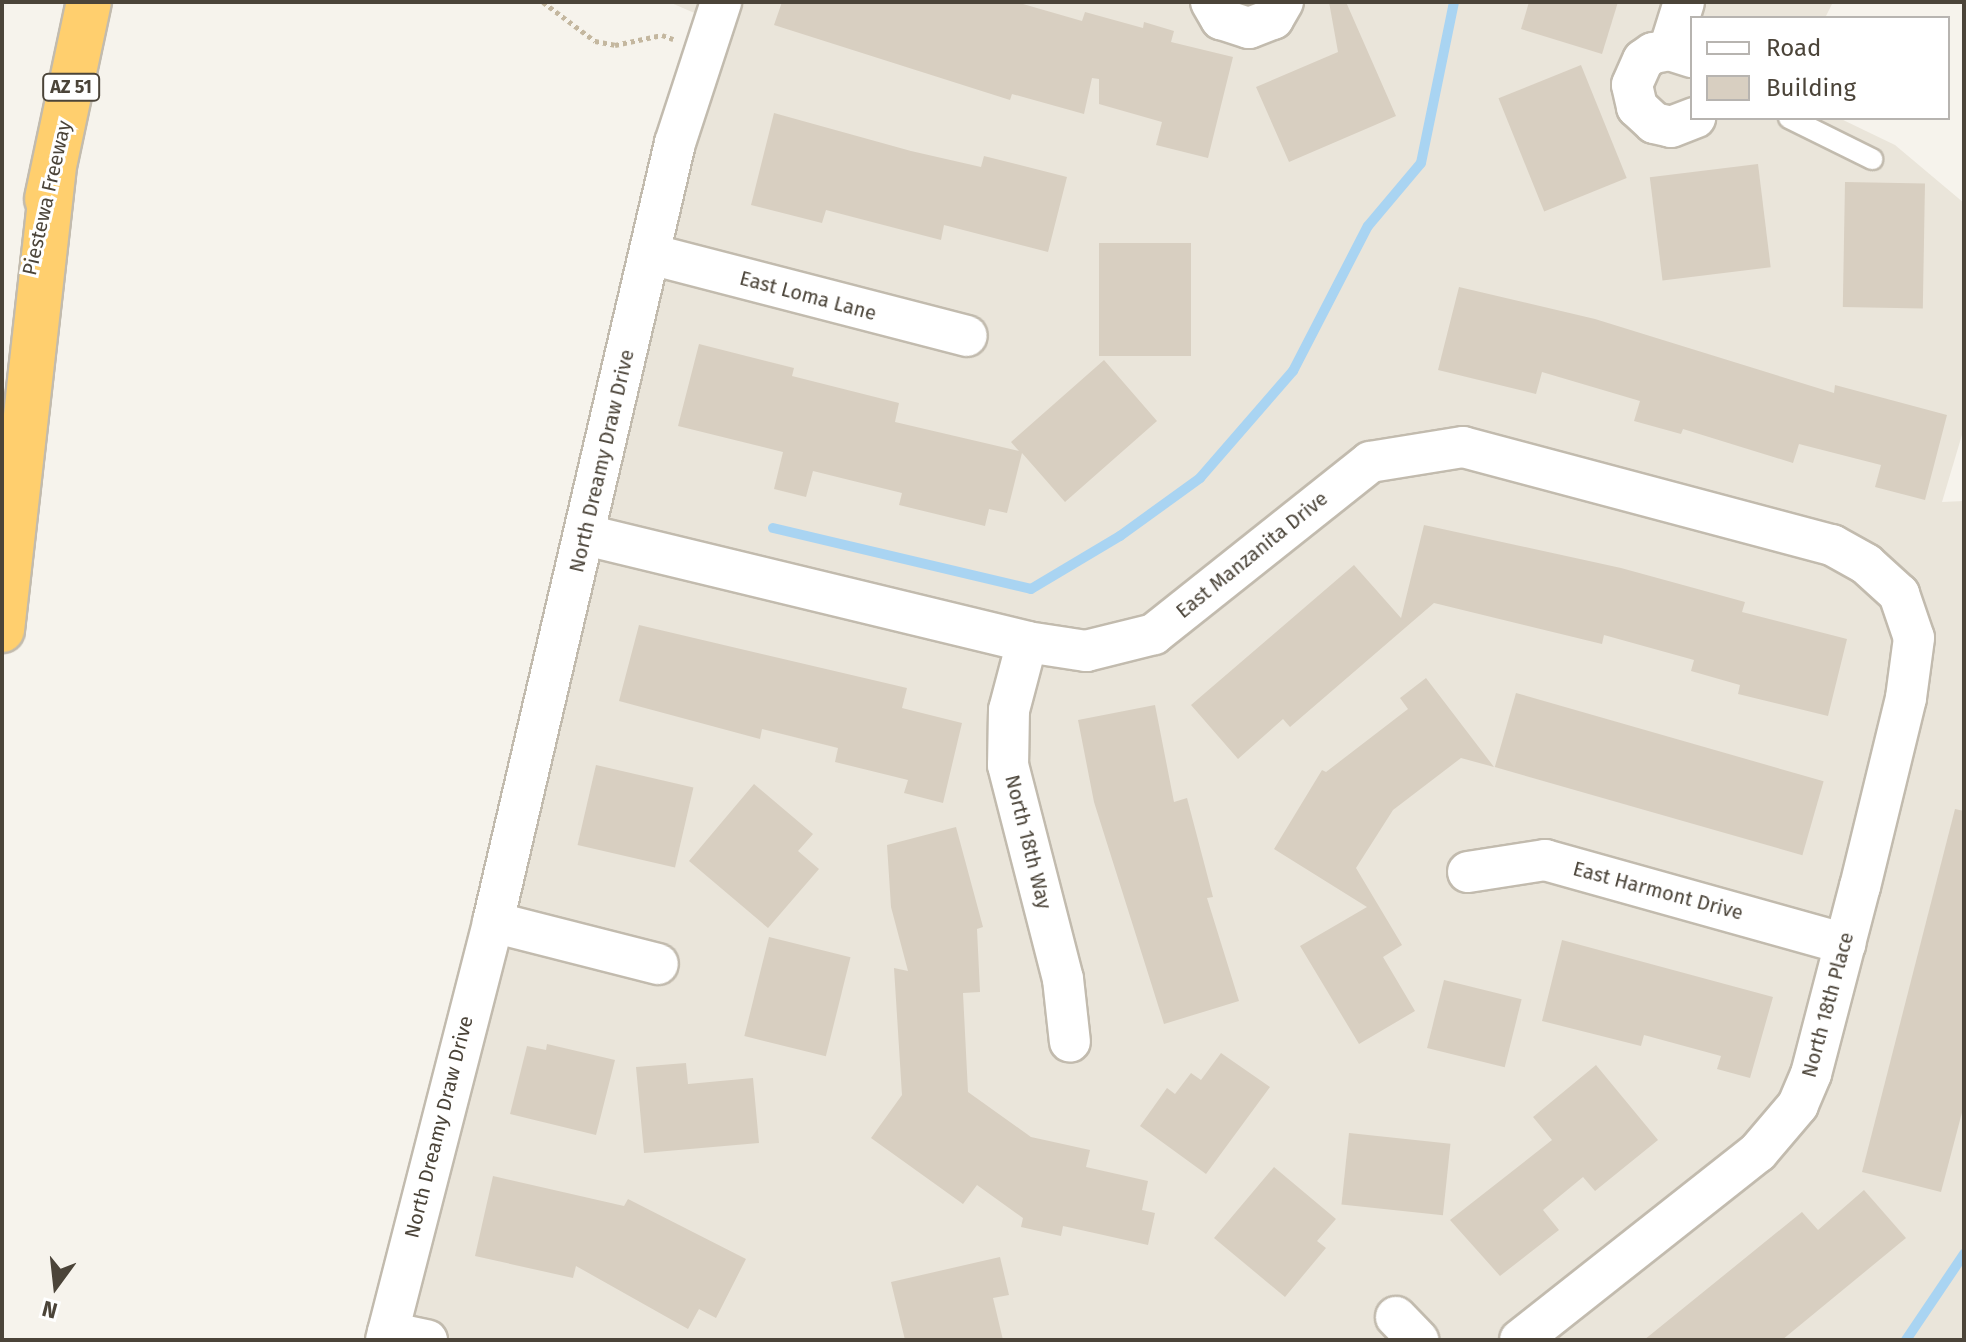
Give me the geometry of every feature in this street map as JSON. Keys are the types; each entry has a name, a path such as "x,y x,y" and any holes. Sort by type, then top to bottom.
{"highway":[{"name":"Piestewa Freeway","path":"2,394 89,2"},
{"path":"2,630 53,172"}],"street":[{"name":"North Dreamy Draw Drive","path":"427,1340 387,1336 493,922 586,535 675,143 721,2"},
{"path":"1211,2 1221,19 1249,28 1273,19 1283,2"},
{"path":"1684,2 1681,53 1643,60 1632,85 1633,99 1654,123 1671,127 1690,120"},
{"name":"East Loma Lane","path":"650,254 967,336"},
{"name":"East Manzanita Drive","path":"586,535 1027,642 1086,651 1154,634 1370,462 1463,447 1832,545 1866,564 1899,594"},
{"name":"North 18th Place","path":"1520,1340 1780,1132 1811,1074 1906,698 1914,638 1899,594"},
{"name":"North 18th Way","path":"1027,642 1009,710 1008,765 1063,979 1070,1042"},
{"name":"East Harmont Drive","path":"1468,872 1545,860 1845,944"},
{"path":"493,922 658,964"}],"lane":[{"path":"1793,120 1872,159"}],"path":[{"path":"543,2 595,41 615,45 662,35 678,40"}],"shaded area":[{"path":"669,2 1833,2 1826,16 1690,16 1690,120 1843,120 1895,145 1964,203 1964,428 1942,502 1964,501 1964,1340 386,1340 713,21"}],"building":[{"path":"782,2 1016,2 1082,21 1085,12 1143,28 1144,22 1174,31 1171,42 1233,57 1208,158 1156,145 1162,122 1099,104 1099,79 1092,78 1084,114 1012,94 1010,100 774,25"},
{"path":"1329,2 1346,2 1396,116 1289,162 1256,87 1338,52"},
{"path":"1529,2 1618,2 1602,54 1521,29"},
{"path":"1581,65 1627,178 1544,211 1498,98"},
{"path":"774,113 981,167 984,156 1067,177 1048,252 944,225 941,240 826,210 822,223 751,205"},
{"path":"1758,164 1771,267 1662,281 1650,177"},
{"path":"1845,182 1925,183 1923,308 1843,307"},
{"path":"1099,243 1191,243 1191,356 1099,356"},
{"path":"1459,287 1595,319 1834,393 1835,385 1947,415 1925,500 1875,487 1881,465 1799,444 1793,463 1683,429 1681,434 1634,421 1640,401 1542,372 1536,394 1438,370"},
{"path":"699,344 794,368 792,376 899,403 895,422 1019,451 1011,442 1104,360 1157,421 1065,502 1022,453 1007,513 989,509 985,526 899,505 902,493 813,471 806,497 774,489 783,452 678,426"},
{"path":"1424,525 1621,568 1745,602 1742,612 1847,639 1828,716 1738,694 1740,685 1691,671 1694,660 1604,635 1602,644 1434,603 1290,727 1283,719 1238,759 1191,705 1354,565 1401,618"},
{"path":"639,625 907,688 902,708 962,723 943,803 904,793 908,780 835,762 838,748 762,729 760,739 619,701"},
{"path":"1426,678 1494,767 1461,758 1393,810 1356,868 1402,945 1383,957 1415,1011 1359,1044 1300,946 1367,907 1274,849 1322,770 1326,772 1408,709 1400,698"},
{"path":"1516,693 1824,781 1802,855 1495,767"},
{"path":"1155,705 1174,802 1187,798 1213,897 1207,898 1239,1001 1164,1024 1094,802 1078,720"},
{"path":"596,765 693,787 675,867 578,845"},
{"path":"754,784 813,834 798,851 819,869 768,928 689,861"},
{"path":"1955,809 1964,811 1964,1105 1941,1192 1862,1172"},
{"path":"956,827 983,927 977,929 980,992 963,993 968,1092 1031,1137 1090,1150 1086,1167 1148,1181 1142,1210 1155,1213 1148,1245 1063,1226 1061,1236 1021,1227 1023,1218 977,1185 963,1204 871,1138 902,1095 894,968 908,971 891,907 887,845"},
{"path":"769,937 851,957 826,1056 744,1036"},
{"path":"1562,940 1773,997 1750,1078 1717,1069 1721,1056 1644,1035 1641,1046 1542,1021"},
{"path":"1444,980 1522,999 1505,1067 1427,1048"},
{"path":"547,1044 615,1060 596,1135 510,1114 527,1046 546,1050"},
{"path":"1221,1053 1270,1087 1206,1174 1140,1126 1167,1088 1175,1094 1191,1073 1201,1080"},
{"path":"686,1063 688,1084 753,1078 759,1143 644,1153 636,1067"},
{"path":"1596,1065 1658,1140 1595,1191 1583,1177 1543,1210 1559,1230 1500,1276 1450,1220 1552,1140 1533,1117"},
{"path":"1349,1133 1450,1144 1443,1215 1341,1205"},
{"path":"1274,1167 1336,1219 1317,1241 1326,1248 1285,1297 1214,1238"},
{"path":"493,1176 624,1206 628,1199 746,1259 716,1318 699,1309 688,1329 576,1266 573,1278 475,1256"},
{"path":"1864,1190 1906,1238 1782,1340 1644,1340 1802,1212 1818,1230"},
{"path":"1000,1257 1009,1295 993,1298 1003,1340 905,1340 891,1282"}],"waterway":[{"path":"773,528 1031,589 1120,536 1200,478 1293,371 1368,226 1421,163 1454,2"},
{"path":"1906,1340 1964,1254"}]}
